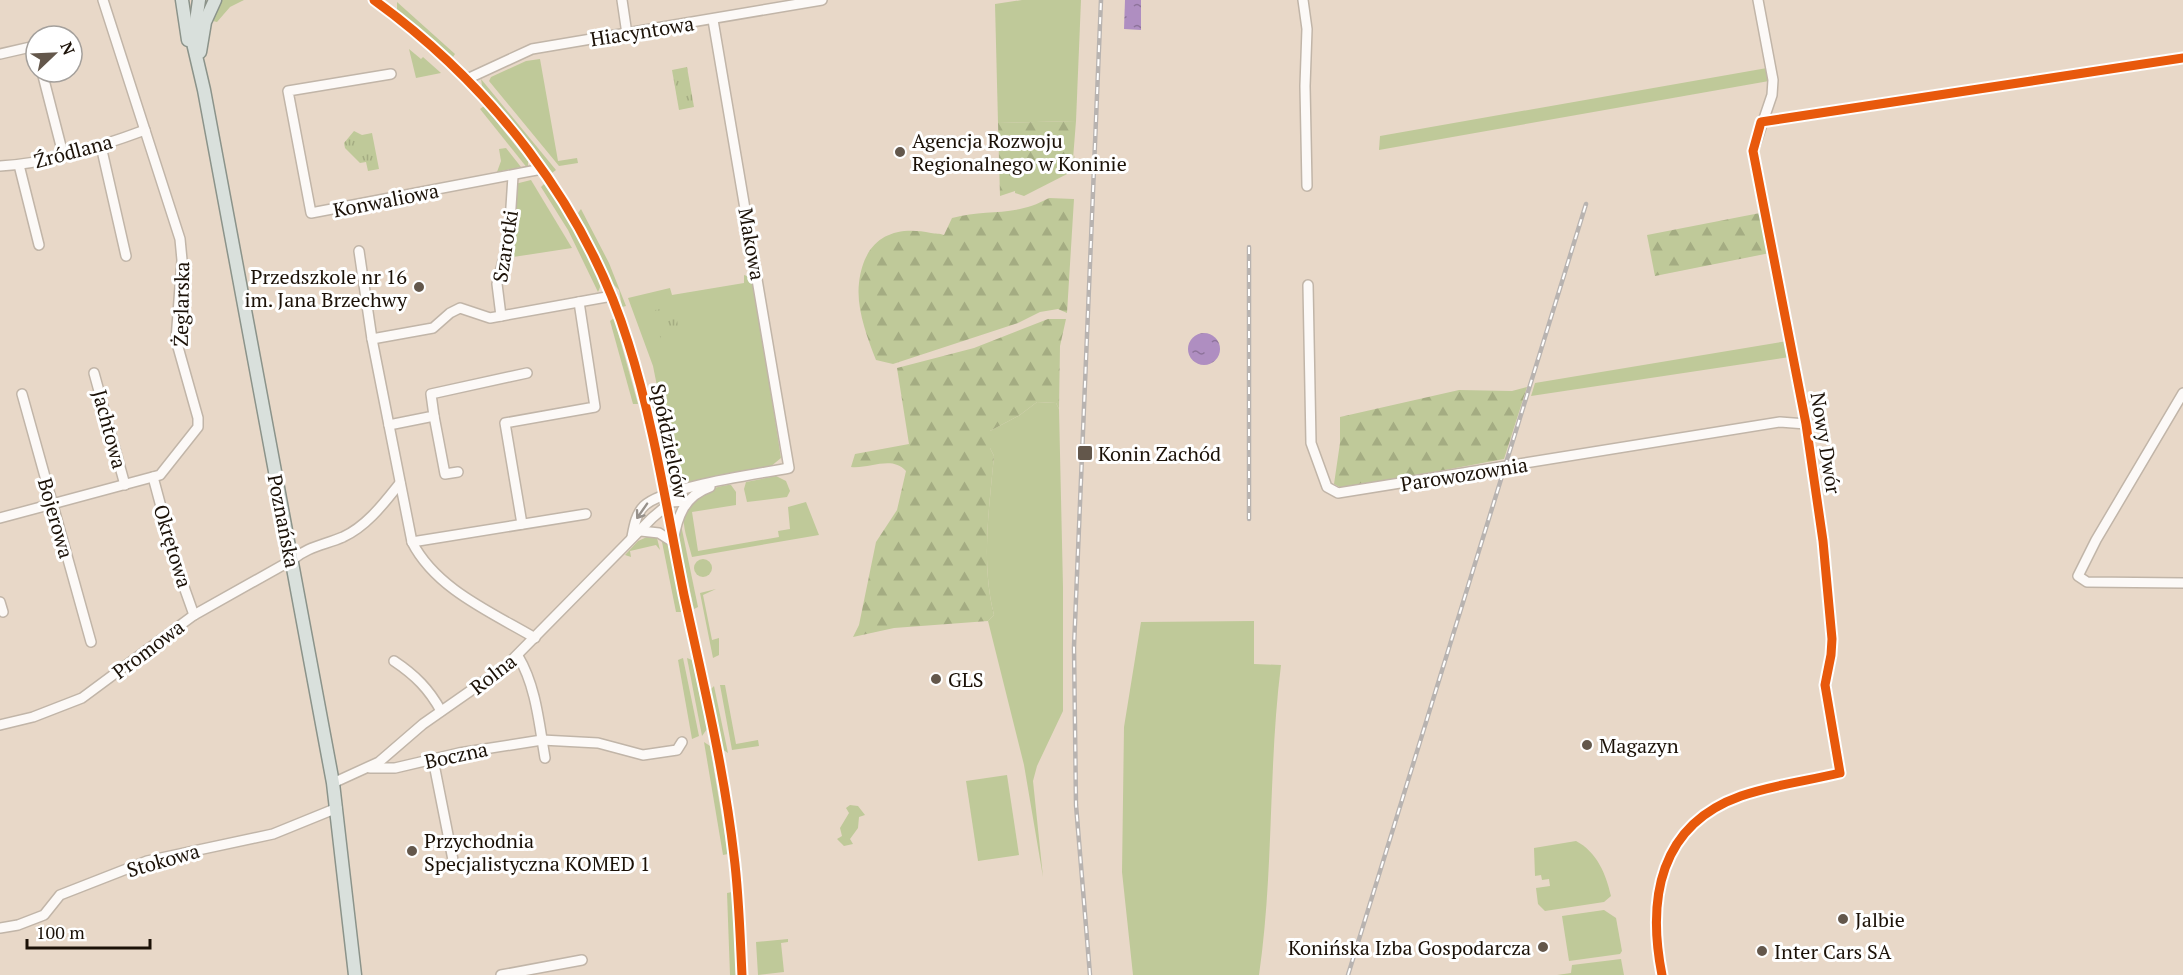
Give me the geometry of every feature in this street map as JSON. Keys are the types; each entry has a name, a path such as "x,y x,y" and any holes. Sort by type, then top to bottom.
{"main road":[{"path":"182,0 189,46 200,68"},
{"name":"Poznańska","path":"199,0 193,36 333,783 355,975"},
{"name":"Poznańska","path":"200,68 202,32 215,0"}],"street":[{"name":"Żeglarska","path":"0,518 153,477 165,471 196,432 199,422 176,339 182,249 103,0"},
{"name":"Spółdzielców","path":"374,0 437,50 500,115 542,170 582,233 612,296 634,363 727,802 737,880 742,975"},
{"path":"621,0 627,34"},
{"name":"Hiacyntowa","path":"467,80 532,49 822,0"},
{"path":"1304,0 1307,29 1305,86 1307,186"},
{"name":"Nowy Dwór","path":"1662,975 1655,928 1656,898 1668,858 1684,834 1706,814 1741,796 1840,773 1825,685 1832,639 1823,542 1806,424 1753,150 1772,95 1773,80 1758,0"},
{"name":"Makowa","path":"713,20 789,468 727,481"},
{"path":"0,54 24,48"},
{"path":"1761,122 2183,58"},
{"name":"Konwaliowa","path":"391,74 288,91 311,213 542,170"},
{"path":"45,84 63,154"},
{"name":"Źródlana","path":"0,166 18,165 101,146 145,130"},
{"path":"101,146 126,256"},
{"path":"18,165 39,245"},
{"name":"Szarotki","path":"501,316 497,284 508,238 513,176"},
{"path":"359,251 372,339 412,542 420,557 441,579 465,597 535,638"},
{"name":"Parowozownia","path":"1308,285 1311,443 1328,487 1338,493 1780,422 1806,424"},
{"path":"372,339 433,328 450,313 460,308 466,308 483,317 501,316 612,296"},
{"path":"522,524 505,423 595,407 579,302"},
{"path":"458,472 445,474 431,394 527,373"},
{"name":"Jachtowa","path":"94,374 125,485"},
{"path":"2183,393 2090,550 2078,576 2087,582 2183,583"},
{"name":"Bojerowa","path":"22,394 91,642"},
{"path":"389,425 434,416"},
{"name":"Okrętowa","path":"153,477 178,570 194,615"},
{"path":"660,480 684,488"},
{"path":"665,501 684,488 727,481"},
{"path":"636,534 659,533 673,542 676,523 687,501 704,489 727,481"},
{"path":"292,560 303,551 344,537 364,523 380,509 400,483"},
{"name":"Rolna","path":"636,534 641,510 650,501 665,501"},
{"path":"665,501 687,501"},
{"name":"Rolna","path":"333,783 370,768 441,711 518,656 665,501"},
{"path":"412,542 586,514"},
{"name":"Promowa","path":"0,725 33,717 82,698 194,615 292,560"},
{"path":"518,656 528,672 545,758"},
{"path":"394,661 413,674 432,695 441,711"},
{"name":"Boczna","path":"370,768 395,768 542,740 598,743 643,755 677,750 682,742"},
{"path":"433,759 453,860"},
{"name":"Stokowa","path":"0,928 18,926 44,915 60,895 147,861 273,834 337,808"},
{"path":"501,975 582,960"}],"green space":[{"path":"222,0 244,0 230,7 217,22 209,20"},
{"path":"1022,0 1081,0 1076,121 998,123 995,4"},
{"path":"397,2 455,54 453,57 397,10"},
{"path":"409,49 421,59 423,57 441,73 416,78"},
{"path":"540,59 558,161 577,158 578,163 559,166 489,81 491,77 526,61"},
{"path":"687,67 694,107 679,110 672,70"},
{"path":"1767,68 1769,81 1379,150 1380,136"},
{"path":"481,79 556,170 552,173 482,86"},
{"path":"484,106 528,161 528,169 480,109"},
{"path":"1076,121 1073,159 1016,163 1018,190 1000,196 998,123"},
{"path":"354,131 362,135 372,133 379,169 368,171 366,162 360,163 345,148 344,143"},
{"path":"506,148 521,167 497,172 501,161 499,149"},
{"path":"1075,155 1071,172 1024,196 1015,193 1016,163 1073,159"},
{"path":"531,180 572,248 507,258 515,184"},
{"path":"545,183 569,220 589,259 601,285 598,292 568,230 541,187"},
{"path":"1049,198 1074,199 1067,313 1058,309 1040,312 1018,323 893,364 876,360 863,322 858,293 862,268 867,256 882,238 904,231 944,235 952,218 1024,208"},
{"path":"581,209 609,263 626,306 622,307 619,290 612,283 578,213"},
{"path":"1760,213 1770,253 1655,276 1647,235"},
{"path":"744,275 753,278 754,282 781,458 770,467 681,484 676,481 653,366 628,298 670,288 672,295 744,283"},
{"path":"675,307 680,339 661,342 655,310"},
{"path":"614,318 638,404 633,404 610,321"},
{"path":"1048,319 1066,319 1060,346 1059,409 1056,403 1037,402 1020,415 990,431 990,448 994,456 987,556 994,615 988,621 894,628 853,637 859,625 876,542 897,510 906,471 900,466 887,463 851,467 855,454 909,444 897,368 974,348"},
{"path":"1787,341 1790,357 1531,396 1535,383"},
{"path":"1527,387 1504,459 1343,489 1334,484 1340,443 1340,417 1459,390 1512,391"},
{"path":"1037,402 1056,403 1059,409 1063,587 1063,711 1037,766 1033,781 1043,877 1024,765 988,621 994,615 987,556 994,456 990,448 990,431 1020,415"},
{"path":"656,406 672,482 666,475 651,407"},
{"path":"776,476 786,481 790,491 787,497 747,502 744,489 746,482"},
{"path":"731,485 736,492 736,505 692,512 698,551 779,537 778,531 790,529 788,507 806,502 819,535 692,557 684,524 686,508 690,502 703,493"},
{"path":"680,520 698,607 694,609 678,535"},
{"path":"649,536 657,538 660,550 656,545 630,551 631,557 625,555 638,541"},
{"path":"661,537 668,544 682,612 676,612"},
{"path":"699,559 707,559 712,564 710,575 699,577 694,572 694,564"},
{"path":"716,589 703,595 712,640 719,638 719,655 713,658 700,593"},
{"path":"1254,621 1254,664 1281,665 1274,742 1267,898 1259,975 1133,975 1122,872 1124,727 1141,622"},
{"path":"683,658 699,736 692,739 678,660"},
{"path":"687,658 692,660 707,729 702,736"},
{"path":"720,685 725,685 736,744 758,740 759,746 732,750"},
{"path":"714,686 728,753 722,749 710,690"},
{"path":"704,742 710,746 728,854 723,855"},
{"path":"1007,775 1019,855 978,861 966,781"},
{"path":"850,805 858,806 865,815 859,817 858,828 850,839 853,844 844,846 837,839 842,836 840,828 849,813 846,808"},
{"path":"1576,841 1590,851 1600,864 1611,896 1604,902 1545,911 1538,904 1536,888 1550,886 1549,879 1542,880 1541,875 1535,876 1534,848"},
{"path":"732,892 736,975 730,975 727,893"},
{"path":"1604,910 1616,918 1622,951 1620,954 1569,961 1562,916"},
{"path":"788,939 788,942 781,943 784,972 758,975 756,942"},
{"path":"1621,959 1624,975 1557,975 1571,973 1572,965"}],"water":[{"path":"1125,0 1141,0 1141,30 1124,29"},
{"path":"1204,333 1215,338 1220,349 1215,360 1204,365 1193,360 1188,349 1193,338"}],"railway":[{"path":"1090,975 1076,805 1074,647 1101,0"},
{"path":"1348,975 1586,204"},
{"path":"1249,247 1249,519"}],"cycle path":[{"path":"374,0 457,69 528,151 559,195 586,242 609,291 628,342 645,404 719,758 736,871 742,975"},
{"path":"1662,975 1656,919 1659,893 1665,868 1676,845 1692,826 1713,809 1741,796 1840,773 1825,685 1832,639 1823,541 1806,424 1753,151 1761,122 2183,58"}],"place":[{"name":"Agencja Rozwoju Regionalnego w Koninie","path":"900,152"},
{"name":"Przedszkole nr 16 im. Jana Brzechwy","path":"419,287"},
{"name":"Konin Zachód","path":"1085,453"},
{"name":"GLS","path":"936,679"},
{"name":"Magazyn","path":"1587,745"},
{"name":"Przychodnia Specjalistyczna KOMED 1","path":"412,851"},
{"name":"Jalbie","path":"1843,919"},
{"name":"Konińska Izba Gospodarcza","path":"1543,947"},
{"name":"Inter Cars SA","path":"1762,951"}]}
